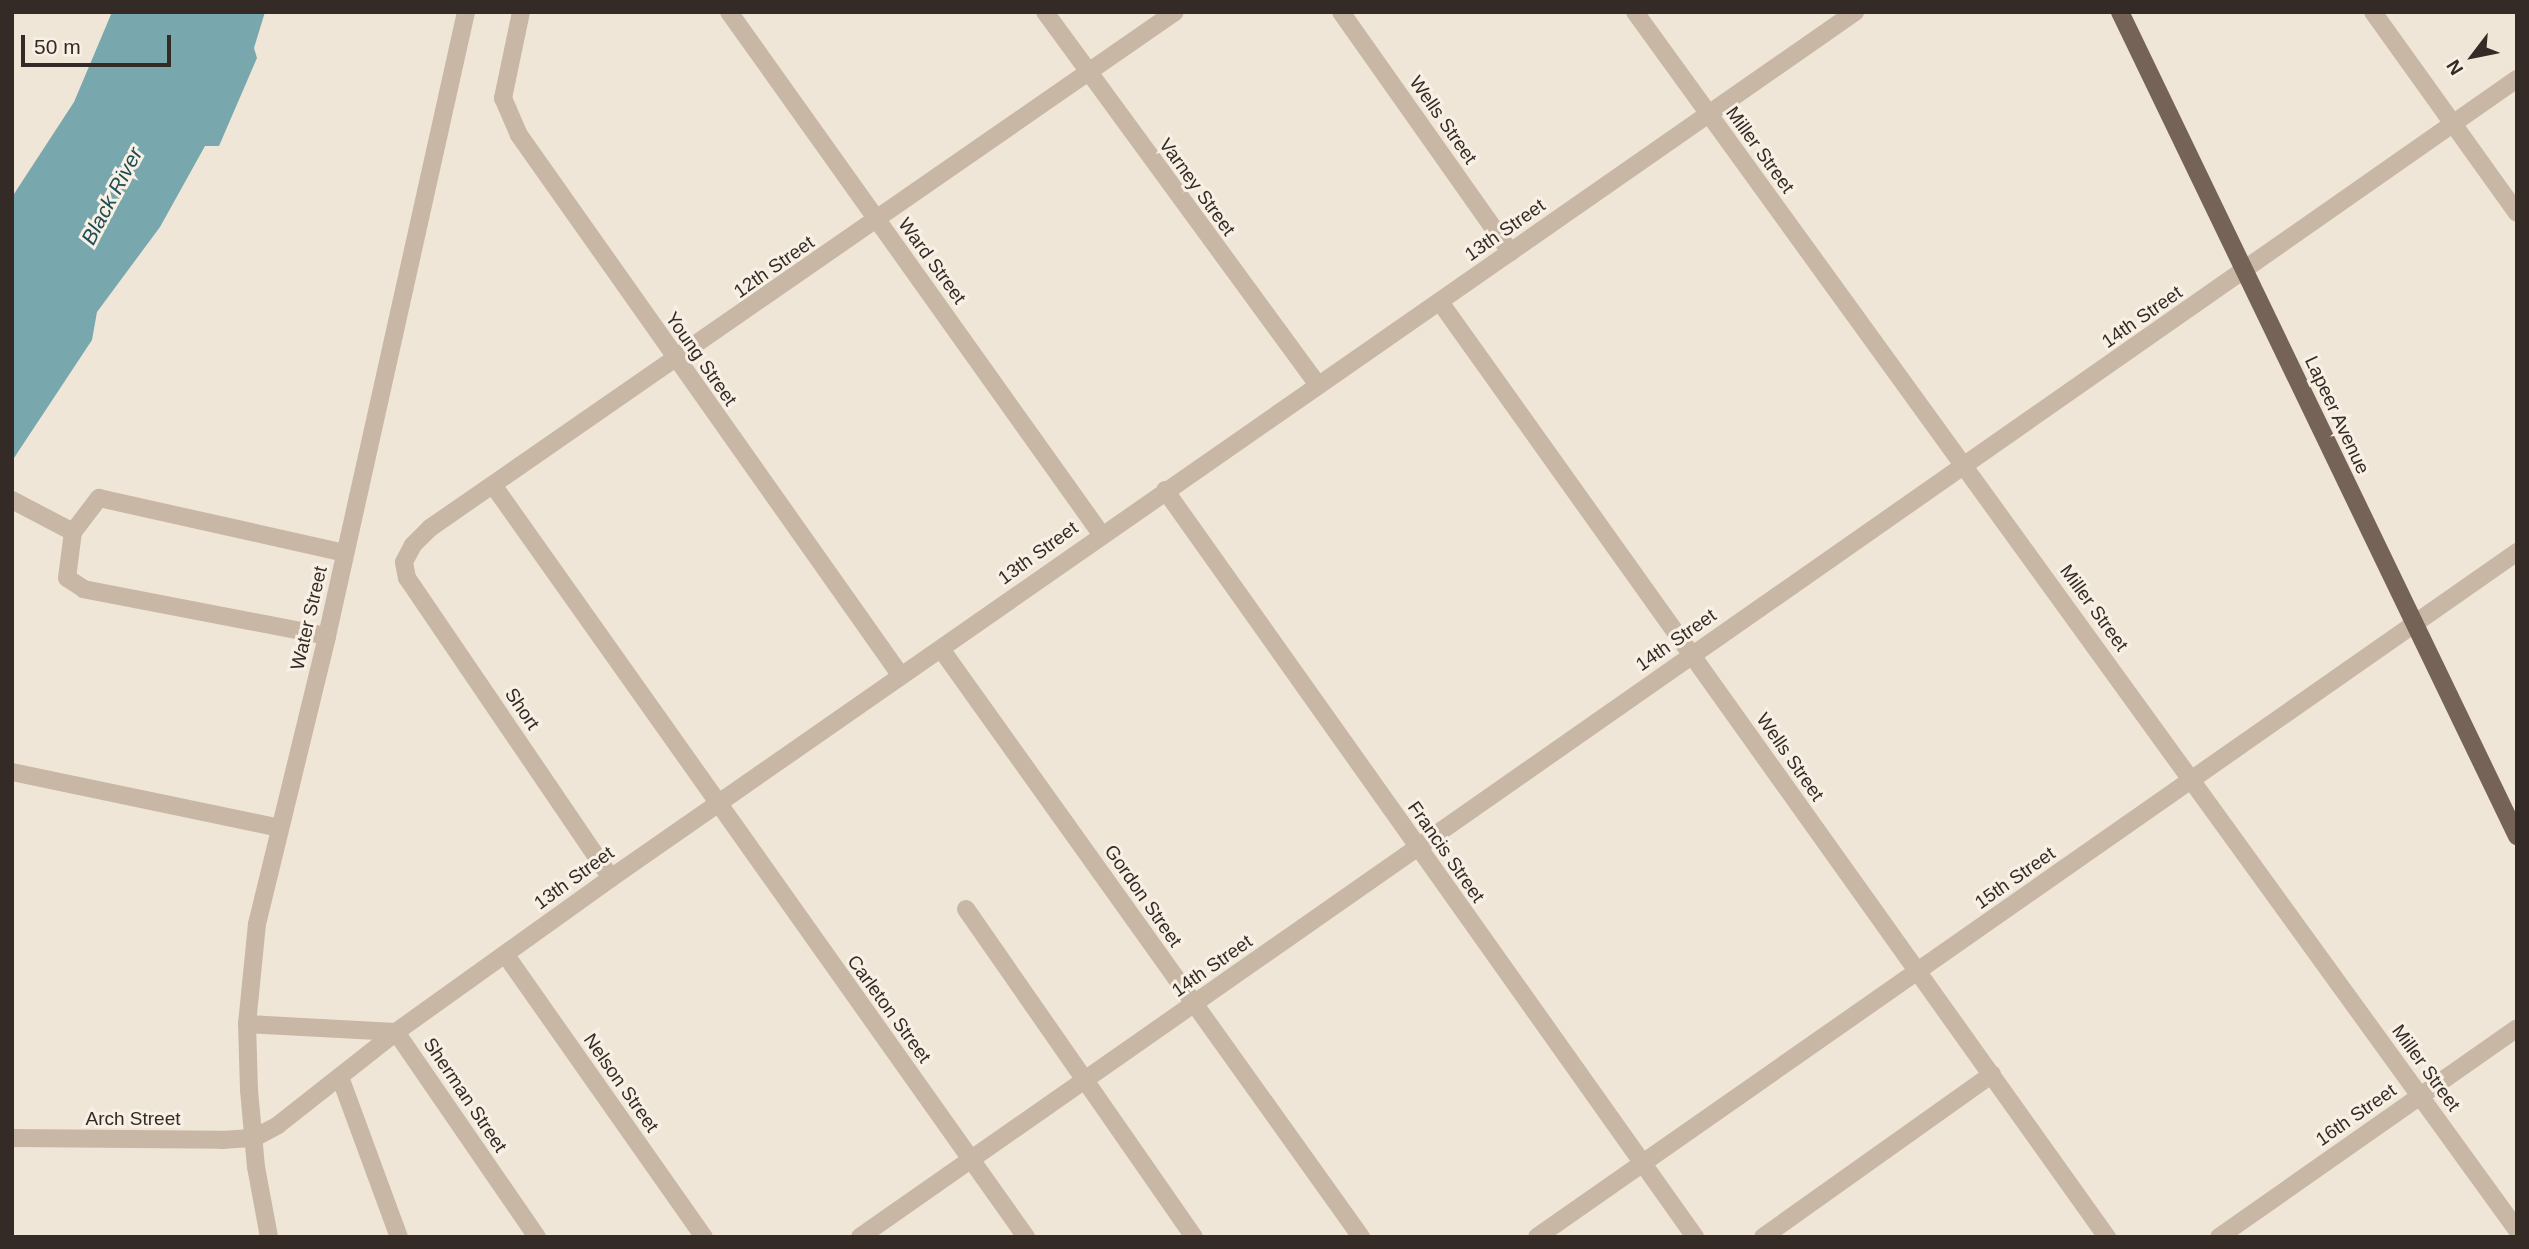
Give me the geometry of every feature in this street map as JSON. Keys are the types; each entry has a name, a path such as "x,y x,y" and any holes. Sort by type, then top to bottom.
{"main road":[{"name":"Lapeer Avenue","path":"2120,12 2413,625 2517,835"}],"street":[{"name":"Water Street","path":"269,1237 254,1138 247,1024 257,924 327,636 466,12"},
{"name":"Young Street","path":"521,12 510,52 503,99 507,114 676,361 901,676"},
{"name":"Ward Street","path":"729,12 1101,534"},
{"name":"Varney Street","path":"1045,12 1317,384"},
{"name":"12th Street","path":"404,562 430,528 676,361 1175,12"},
{"name":"Wells Street","path":"1341,12 1510,252"},
{"name":"Miller Street","path":"1635,12 2517,1230"},
{"name":"13th Street","path":"254,1138 278,1125 396,1032 611,878 941,649 1101,534 1440,302 1855,12"},
{"path":"2373,12 2517,213"},
{"name":"14th Street","path":"860,1237 2517,79"},
{"name":"Wells Street","path":"1440,302 2107,1237"},
{"name":"Carleton Street","path":"493,485 717,805 1026,1237"},
{"name":"Francis Street","path":"1165,490 1695,1237"},
{"path":"327,636 84,589 67,578 73,532 99,498 345,553"},
{"path":"12,500 73,532"},
{"name":"15th Street","path":"1537,1237 2517,552"},
{"name":"Short","path":"404,562 407,578 611,878"},
{"name":"Gordon Street","path":"941,649 1361,1237"},
{"path":"12,772 279,828"},
{"path":"966,909 1194,1237"},
{"name":"Nelson Street","path":"505,954 704,1237"},
{"name":"Sherman Street","path":"247,1024 396,1032 537,1237"},
{"name":"16th Street","path":"2219,1237 2517,1028"},
{"path":"1763,1237 1992,1074"},
{"path":"340,1077 399,1237"},
{"name":"Arch Street","path":"12,1138 161,1142 254,1138"}],"water":[{"name":"Black River","path":"112,12 265,12 254,48 257,58 219,146 205,146 160,227 97,312 92,340 12,461 12,197 74,102"}]}
